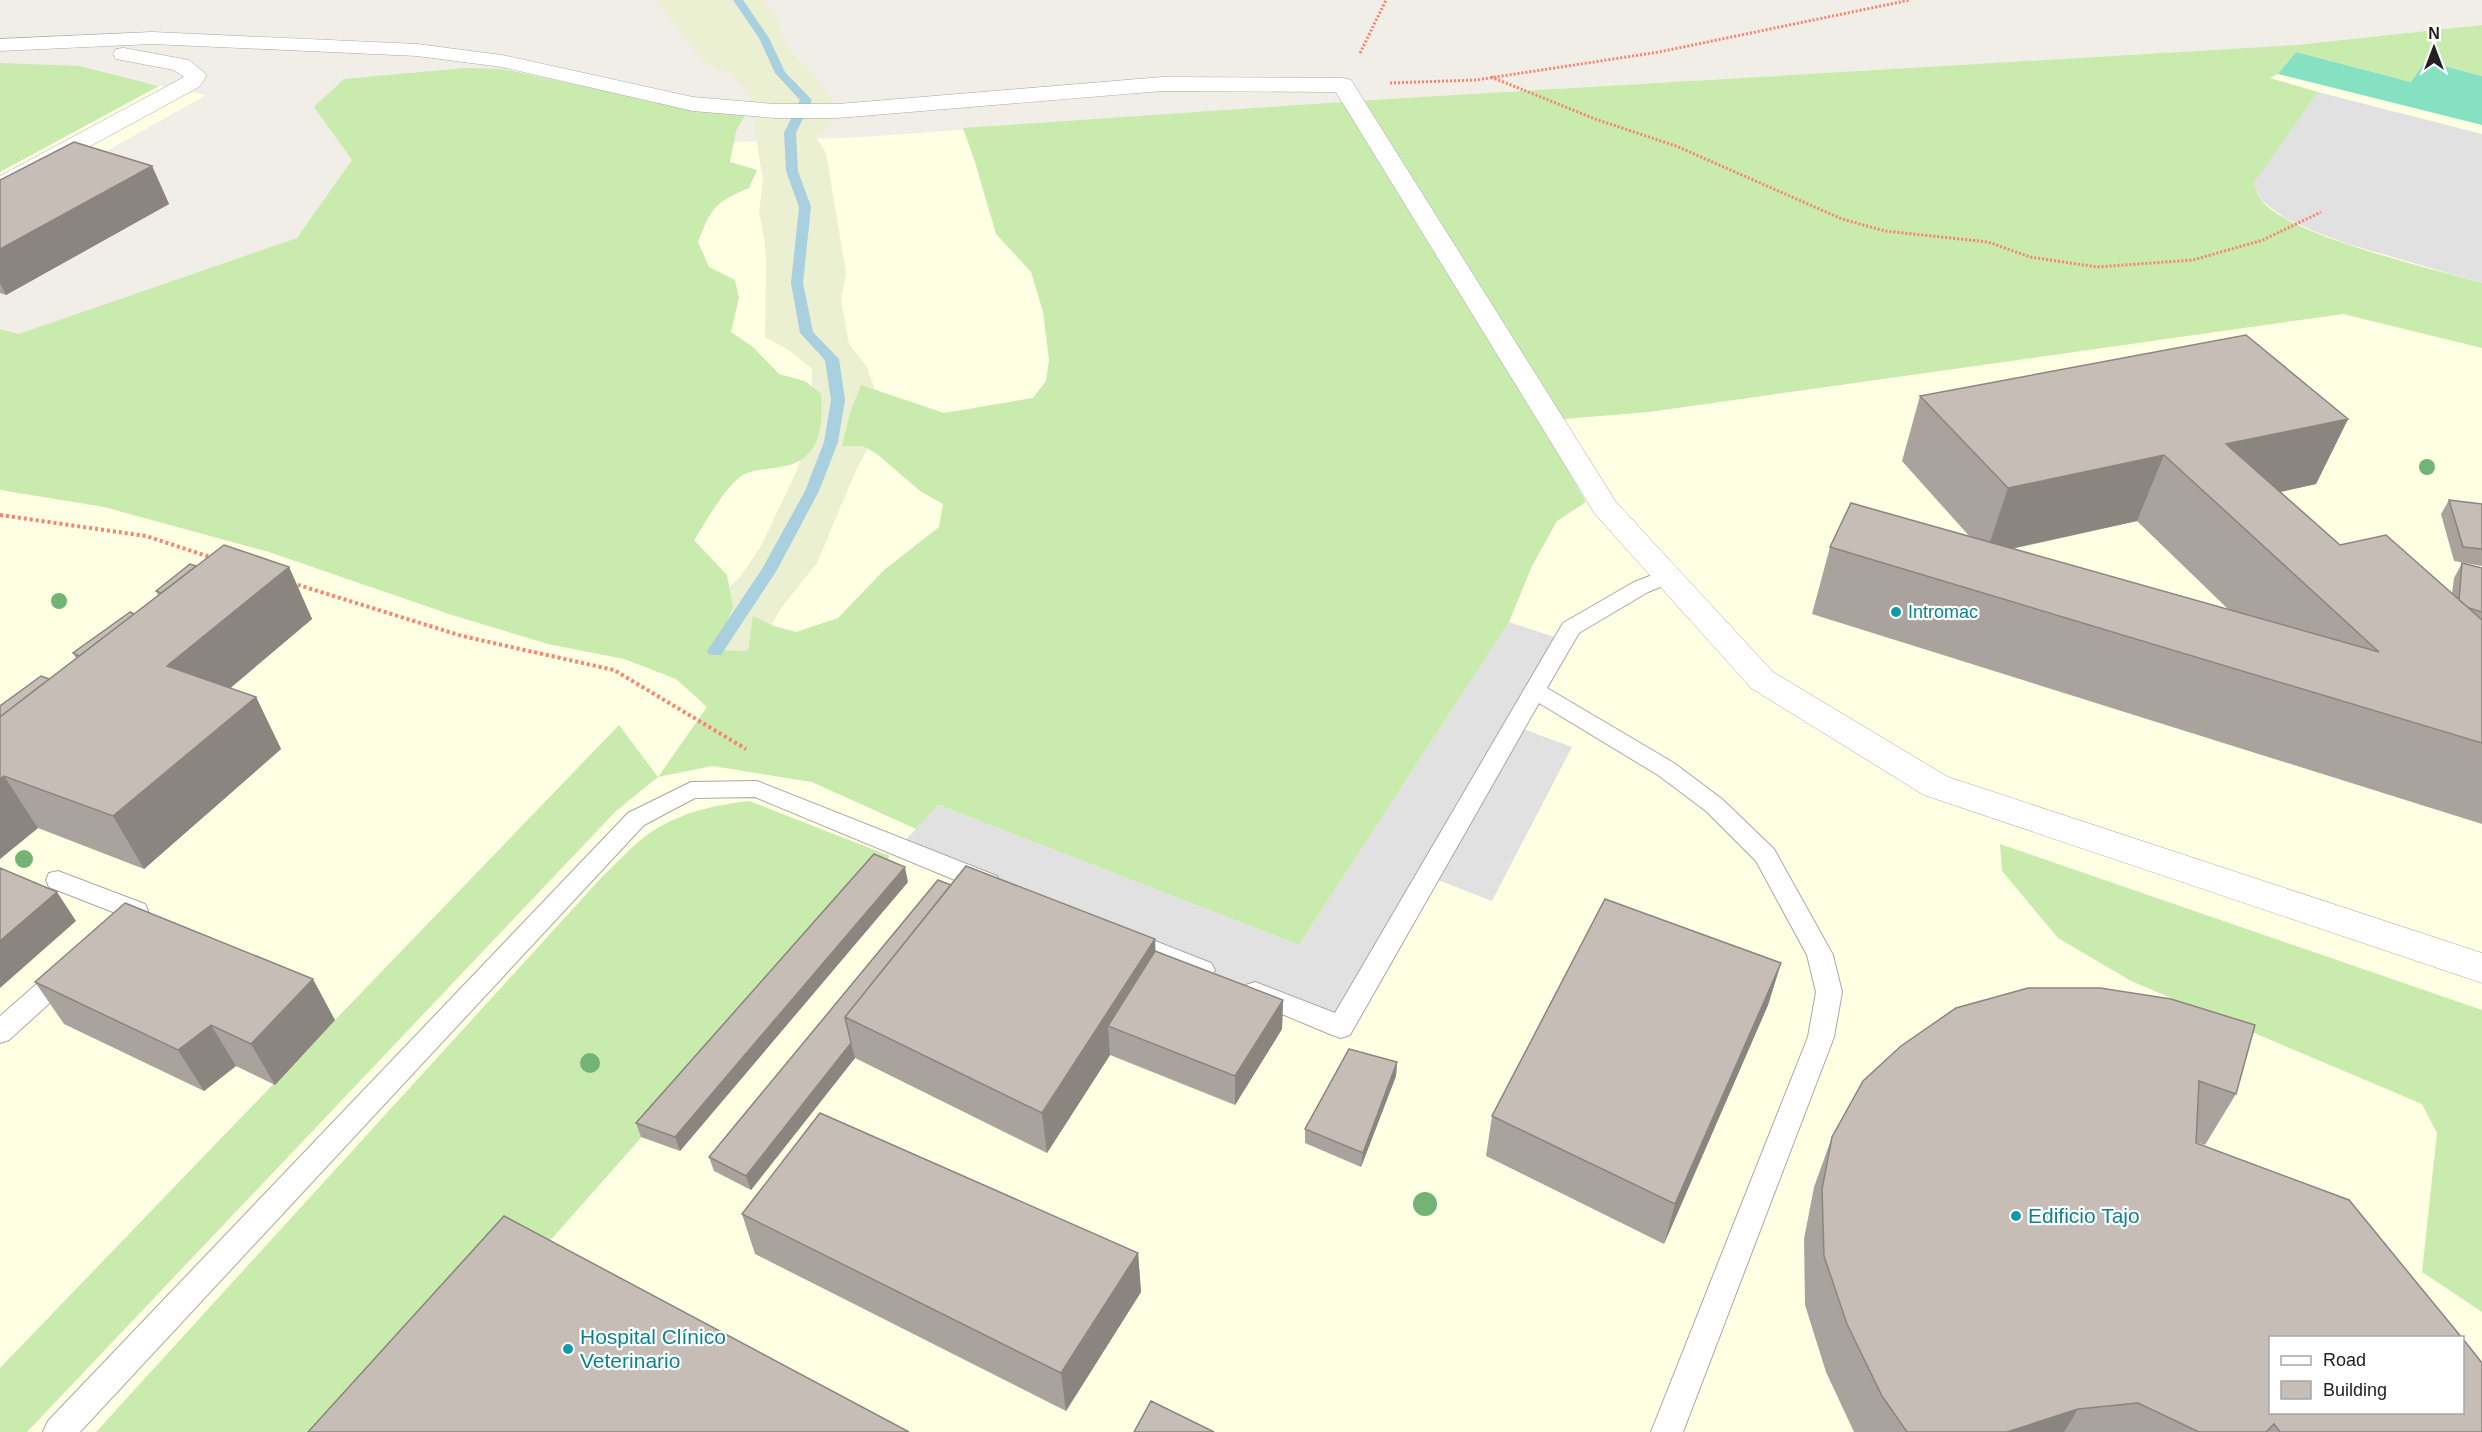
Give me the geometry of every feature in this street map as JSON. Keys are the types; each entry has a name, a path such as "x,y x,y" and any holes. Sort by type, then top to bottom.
{"street":[{"path":"9,45 152,38 417,50 502,61 693,104 775,111 827,111 1162,84 1343,85 1605,508 1762,680 1936,786 2482,968"},
{"path":"0,186 191,82 196,75 181,65 153,58 112,52 9,45"}],"lane":[{"path":"1109,932 1341,1027 1571,628 1641,587 1668,576"},
{"path":"1535,691 1666,769 1714,805 1765,855 1820,955 1829,992 1821,1037 1667,1432"},
{"path":"59,1432 636,819 691,790 757,789 1010,892"},
{"path":"58,880 136,912 111,934"},
{"path":"0,1032 85,957"}],"path":[{"path":"1386,0 1343,85 1491,77 1659,52 1910,0"},
{"path":"1491,77 1595,119 1676,146 1842,219 1885,231 1988,242 2030,257 2097,267 2193,260 2263,240 2321,212"},
{"path":"0,515 146,536 214,558"},
{"path":"281,579 462,636 614,670 771,764 785,801"}],"shaded area":[{"path":"657,0 762,0 781,25 779,32 793,55 814,75 832,102 830,125 815,135 826,153 846,273 841,301 849,344 867,367 884,416 854,475 817,563 782,607 749,663 712,670 700,615 740,577 761,546 797,470 811,425 812,369 790,351 765,337 766,260 759,212 763,181 749,93 731,73 710,67 696,53"},
{"path":"2482,25 2482,1432 0,1432 0,329 19,334 715,143 863,137 1387,99 2296,45"},
{"path":"143,82 206,95 0,211 0,148"},
{"path":"2318,92 2482,134 2482,283 2348,244 2285,218 2262,201 2253,184"},
{"path":"1509,622 1564,640 1515,726 1572,747 1492,901 1428,876 1341,1027 899,847 938,805 1299,945"}],"green space":[{"path":"2482,25 2482,76 2425,61 2411,82 2296,52 2278,74 2270,78 2318,92 2254,184 2262,201 2278,214 2301,227 2364,250 2482,283 2482,348 2343,314 1649,412 1540,421 1586,502 1557,521 1532,566 1509,622 1299,945 938,805 916,829 812,782 712,766 658,777 707,707 676,679 624,659 548,644 452,615 269,552 104,507 0,490 0,329 19,334 297,238 352,160 314,107 344,79 465,68 502,69 699,110 746,114 736,131 730,162 757,170 749,188 721,202 711,214 698,242 709,267 735,280 739,298 731,332 753,347 779,374 805,381 821,394 822,412 817,441 807,456 793,464 751,472 739,478 724,494 694,540 727,575 733,607 716,650 748,651 753,616 774,626 796,632 838,618 884,570 939,527 943,504 920,491 877,454 863,446 842,446 850,413 861,385 944,413 1033,398 1046,381 1049,360 1043,312 1031,272 996,234 963,128 1387,99 2296,45"},
{"path":"2296,52 2411,82 2425,61 2482,76 2482,125 2278,74"},
{"path":"0,63 79,66 159,86 0,172"},
{"path":"619,725 658,777 616,811 27,1432 0,1432 0,1368"},
{"path":"749,801 890,856 381,1432 96,1432 602,877 647,835 659,827 709,808"},
{"path":"2000,844 2482,1010 2482,1312 2422,1272 2437,1133 2422,1104 2131,981 2058,938 2002,871"}],"building":[{"path":"74,142 152,166 0,249 0,180"},
{"path":"2246,335 2348,419 2226,444 2340,545 2386,535 2482,620 2482,743 1830,547 1851,503 2379,652 2164,455 2008,488 1920,396"},
{"path":"2449,500 2482,504 2482,549 2463,547"},
{"path":"224,545 289,567 167,666 256,697 113,816 4,776 0,779 0,717"},
{"path":"2462,563 2482,568 2482,612 2469,608 2459,600"},
{"path":"190,564 196,566 161,593 156,591"},
{"path":"130,612 134,614 79,656 73,653"},
{"path":"41,676 49,679 0,717 0,706"},
{"path":"874,854 905,867 675,1137 636,1123"},
{"path":"966,866 1155,939 1042,1113 845,1017"},
{"path":"0,868 57,892 0,941"},
{"path":"938,880 951,885 845,1017 851,1043 746,1176 709,1157"},
{"path":"1605,899 1781,963 1675,1204 1492,1116"},
{"path":"125,903 313,979 251,1044 211,1025 178,1050 35,982"},
{"path":"1155,951 1283,1000 1235,1076 1108,1026"},
{"name":"Edificio Tajo","path":"2028,988 2100,988 2171,999 2255,1025 2236,1094 2199,1081 2196,1143 2349,1200 2460,1336 2269,1336 2269,1414 2464,1414 2464,1340 2482,1363 2482,1432 2280,1432 2274,1424 2266,1432 2199,1432 2138,1403 2078,1409 2007,1432 1907,1432 1882,1396 1847,1324 1824,1256 1822,1189 1832,1137 1863,1081 1901,1046 1956,1008"},
{"path":"1349,1049 1397,1062 1363,1153 1305,1129"},
{"path":"820,1113 1138,1253 1061,1373 742,1214"},
{"path":"504,1216 909,1432 308,1432"},
{"path":"1151,1401 1214,1432 1134,1432"}],"waterway":[{"path":"715,651 769,570 812,491 831,442 838,400 832,359 807,333 797,283 805,207 792,171 790,133 806,100 780,73 764,38 738,0"}],"place":[{"name":"Intromac","path":"1896,612"},
{"name":"Edificio Tajo","path":"2016,1216"},
{"name":"Hospital Clínico Veterinario","path":"568,1349"}]}
